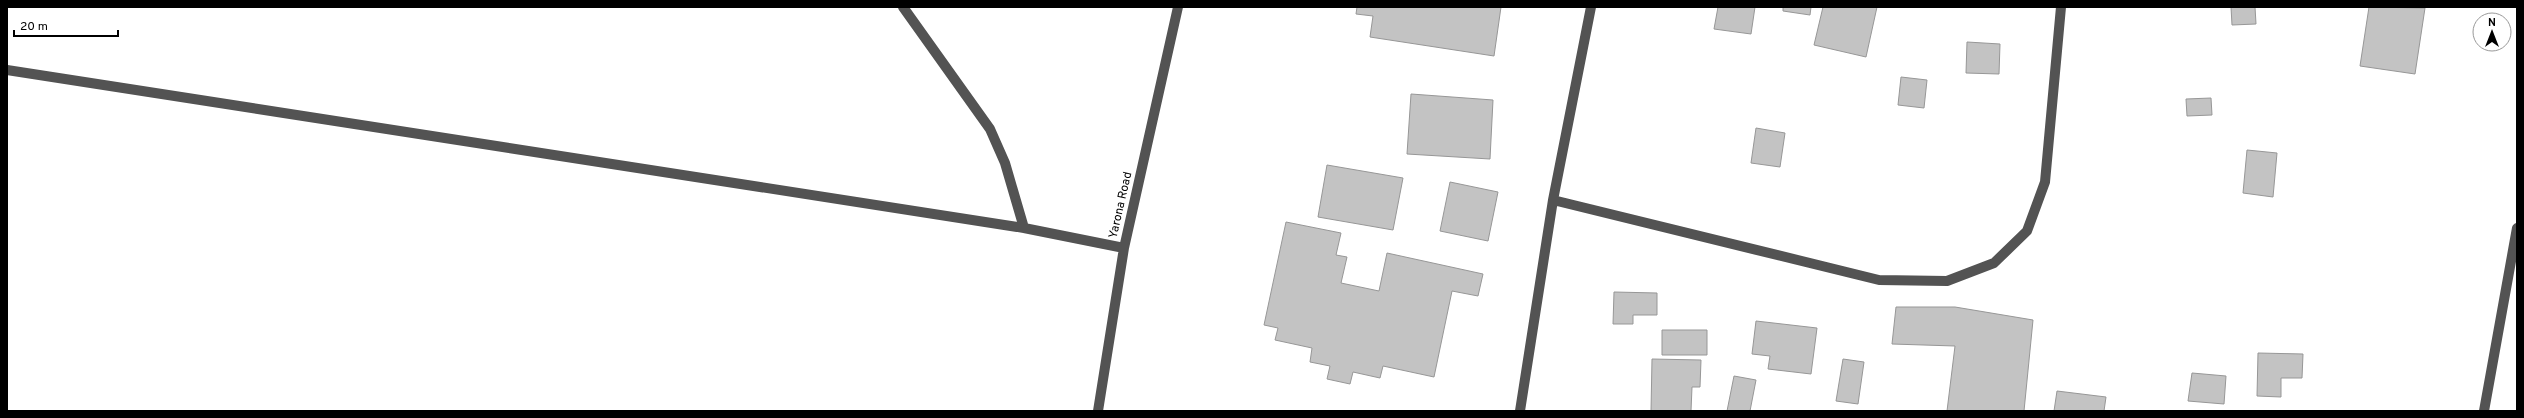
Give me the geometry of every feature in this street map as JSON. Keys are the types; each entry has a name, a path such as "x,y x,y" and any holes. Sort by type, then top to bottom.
{"street":[{"path":"903,7 990,129 1004,163 1024,228"},
{"name":"Yarona Road","path":"1098,411 1124,248 1178,7"},
{"path":"1520,411 1553,200 1591,7"},
{"path":"1553,200 1880,280 1947,281 1994,263 2027,231 2045,182 2061,7"},
{"path":"7,70 1024,228 1124,248"},
{"path":"2484,411 2517,228"}],"building":[{"path":"1357,7 1501,7 1494,56 1370,37 1373,16 1356,14"},
{"path":"1718,7 1755,7 1751,34 1714,29"},
{"path":"1783,7 1811,7 1810,15 1783,11"},
{"path":"1823,7 1877,7 1866,57 1814,45"},
{"path":"2231,7 2255,7 2256,24 2232,25"},
{"path":"2369,7 2425,8 2415,74 2360,66"},
{"path":"1967,42 2000,44 1999,74 1966,73"},
{"path":"1901,77 1927,80 1924,108 1898,105"},
{"path":"1411,94 1493,100 1490,159 1407,154"},
{"path":"2211,98 2212,115 2187,116 2186,99"},
{"path":"1756,128 1785,133 1780,167 1751,163"},
{"path":"2247,150 2277,153 2273,197 2243,193"},
{"path":"1327,165 1403,178 1393,230 1318,217"},
{"path":"1450,182 1498,192 1488,241 1440,231"},
{"path":"1286,222 1341,233 1336,255 1347,257 1341,283 1379,291 1387,253 1483,274 1478,296 1452,291 1434,377 1383,366 1380,378 1353,372 1350,384 1327,379 1330,366 1310,362 1312,348 1275,340 1278,328 1264,325"},
{"path":"1614,292 1657,293 1657,315 1633,315 1633,324 1613,324"},
{"path":"1896,307 1955,307 2033,320 2024,411 1947,411 1955,346 1892,344"},
{"path":"1756,321 1817,328 1811,374 1768,369 1770,356 1752,354"},
{"path":"1662,330 1707,330 1707,355 1662,355"},
{"path":"2258,353 2303,354 2302,378 2281,378 2281,397 2257,396"},
{"path":"1652,359 1701,360 1700,387 1692,387 1691,411 1651,411"},
{"path":"1843,359 1864,362 1858,404 1836,401"},
{"path":"2192,373 2226,376 2224,404 2188,401"},
{"path":"1734,376 1756,380 1750,411 1727,411"},
{"path":"2057,391 2106,397 2104,411 2054,411"}]}
